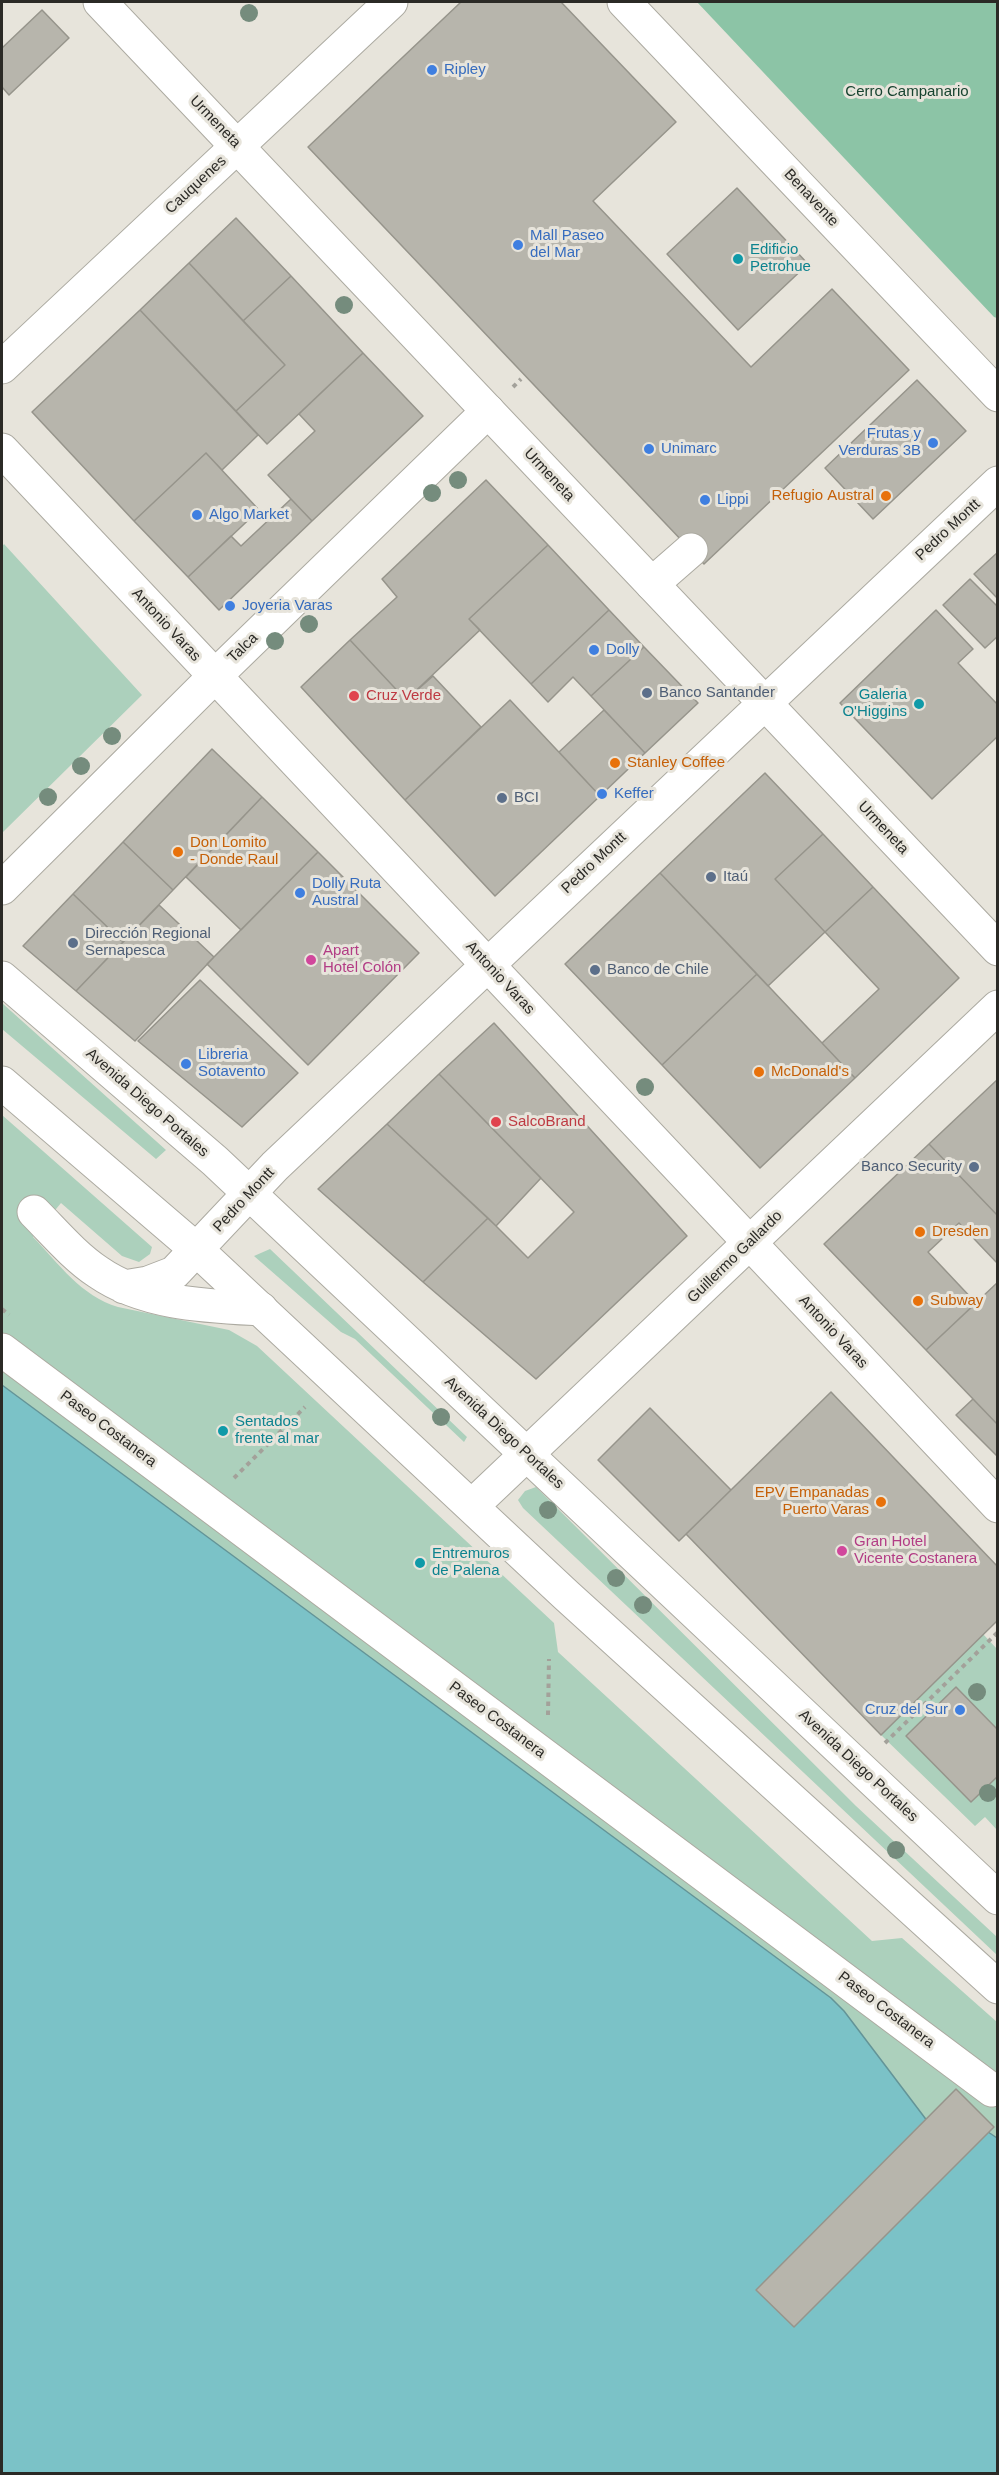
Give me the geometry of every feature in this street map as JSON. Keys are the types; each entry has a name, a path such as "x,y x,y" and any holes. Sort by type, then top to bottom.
{"main road":[{"name":"Urmeneta","path":"100,2 998,949"},
{"name":"Cauquenes","path":"2,368 391,2"},
{"name":"Benavente","path":"624,2 998,395"},
{"name":"Talca","path":"2,888 215,676 488,411"},
{"name":"Antonio Varas","path":"2,450 998,1506"},
{"name":"Pedro Montt","path":"124,1287 148,1283 174,1273 275,1166 998,483"},
{"path":"652,584 691,550"},
{"name":"Avenida Diego Portales","path":"2,978 215,1161 998,1898"},
{"name":"Guillermo Gallardo","path":"472,1506 998,1007"},
{"path":"2,1083 198,1250 575,1603 998,1987"},
{"path":"34,1212 96,1271 124,1287 168,1300 199,1305 261,1309"},
{"name":"Paseo Costanera","path":"2,1350 992,2090"}],"path":[{"path":"513,387 521,379"},
{"path":"208,1504 305,1407"},
{"path":"879,1748 998,1632"},
{"path":"548,1758 549,1659"}],"green space":[{"name":"Cerro Campanario","path":"697,2 997,2 997,318 994,317"},
{"path":"4,544 142,695 2,833 2,547"},
{"path":"2,1003 166,1150 156,1159 2,1029"},
{"path":"2,1115 152,1247 150,1254 139,1262 122,1256 61,1203 33,1237 71,1278 93,1295 118,1307 229,1330 257,1346 554,1623 558,1652 872,1941 902,1938 997,2022 997,2138 947,2104 928,2122 844,2011 831,1998 2,1385"},
{"path":"270,1249 467,1437 464,1442 355,1339 341,1332 254,1256"},
{"path":"536,1487 856,1806 997,1937 997,1955 523,1508 518,1500 525,1491"},
{"path":"983,1634 997,1649 997,1830 985,1817 975,1826 881,1735"}],"water":[{"path":"2,1385 831,1998 844,2011 928,2122 947,2104 997,2138 997,2473 2,2473"}],"building":[{"name":"Mall Paseo del Mar","path":"461,2 561,2 676,122 593,201 751,367 832,289 909,370 704,564 308,147"},
{"path":"42,10 69,38 9,95 2,87 2,48"},
{"name":"Edificio Petrohue","path":"737,188 808,264 738,330 667,254"},
{"path":"236,218 291,276 243,321 189,263"},
{"path":"189,263 285,365 236,411 140,310"},
{"path":"291,276 363,353 267,444 236,411 285,365 243,321"},
{"path":"140,310 258,435 222,470 206,453 134,521 32,412"},
{"path":"363,353 423,416 312,521 268,475 315,431 299,414"},
{"path":"917,380 966,431 873,519 825,468"},
{"name":"Algo Market","path":"206,453 259,510 188,577 134,521"},
{"path":"486,480 548,545 469,619 480,630 406,700 350,640 397,597 382,579"},
{"path":"291,499 312,521 219,610 188,577 231,536 241,546"},
{"path":"548,545 609,610 531,684 469,619"},
{"path":"998,552 998,599 974,574"},
{"path":"970,579 998,607 998,636 985,648 943,605"},
{"path":"609,610 644,647 591,696 573,677 548,702 531,684"},
{"name":"Galeria O'Higgins","path":"936,610 973,649 958,663 998,705 998,736 932,799 840,703"},
{"path":"350,640 406,700 433,676 481,727 405,800 301,687"},
{"path":"644,647 698,703 645,753 591,696"},
{"name":"BCI","path":"510,700 600,796 495,896 405,800"},
{"path":"604,710 645,753 600,796 559,752"},
{"path":"212,749 262,797 173,890 123,842"},
{"path":"765,773 823,834 775,879 825,932 768,986 660,873"},
{"path":"262,797 318,852 241,930 186,877"},
{"path":"823,834 873,887 825,932 775,879"},
{"path":"123,842 173,890 123,942 73,894"},
{"name":"Apart Hotel Colón","path":"318,852 419,953 308,1065 207,964"},
{"path":"660,873 757,974 662,1065 565,964"},
{"path":"873,887 959,978 855,1078 822,1043 879,989 825,932"},
{"path":"73,894 123,942 76,991 23,946"},
{"path":"159,905 214,957 135,1041 76,991"},
{"name":"McDonald's","path":"757,974 855,1078 760,1168 662,1065"},
{"path":"200,980 298,1073 242,1127 138,1041"},
{"path":"494,1023 687,1236 536,1379 423,1282 488,1218 528,1258 574,1212 439,1074"},
{"path":"439,1074 541,1178 496,1226 387,1124"},
{"path":"998,1079 998,1216 929,1144"},
{"path":"387,1124 488,1218 423,1282 318,1189"},
{"path":"929,1144 998,1216 998,1264 959,1223 928,1252 976,1303 926,1350 824,1244"},
{"path":"998,1282 998,1425 926,1350"},
{"name":"Gran Hotel Vicente Costanera","path":"831,1392 998,1567 998,1620 881,1735 686,1534"},
{"path":"973,1399 998,1425 998,1457 956,1415"},
{"path":"650,1408 731,1490 679,1541 598,1460"},
{"path":"956,1687 998,1730 998,1776 971,1802 906,1736"},
{"path":"956,2089 994,2127 794,2327 756,2290"}],"place":[{"name":"Ripley","path":"432,70"},
{"name":"Mall Paseo del Mar","path":"518,245"},
{"name":"Edificio Petrohue","path":"738,259"},
{"name":"Frutas y Verduras 3B","path":"933,443"},
{"name":"Unimarc","path":"649,449"},
{"name":"Refugio Austral","path":"886,496"},
{"name":"Lippi","path":"705,500"},
{"name":"Algo Market","path":"197,515"},
{"name":"Joyeria Varas","path":"230,606"},
{"name":"Dolly","path":"594,650"},
{"name":"Banco Santander","path":"647,693"},
{"name":"Cruz Verde","path":"354,696"},
{"name":"Galeria O'Higgins","path":"919,704"},
{"name":"Stanley Coffee","path":"615,763"},
{"name":"Keffer","path":"602,794"},
{"name":"BCI","path":"502,798"},
{"name":"Don Lomito - Donde Raul","path":"178,852"},
{"name":"Itaú","path":"711,877"},
{"name":"Dolly Ruta Austral","path":"300,893"},
{"name":"Dirección Regional Sernapesca","path":"73,943"},
{"name":"Apart Hotel Colón","path":"311,960"},
{"name":"Banco de Chile","path":"595,970"},
{"name":"Libreria Sotavento","path":"186,1064"},
{"name":"McDonald's","path":"759,1072"},
{"name":"SalcoBrand","path":"496,1122"},
{"name":"Banco Security","path":"974,1167"},
{"name":"Dresden","path":"920,1232"},
{"name":"Subway","path":"918,1301"},
{"name":"Sentados frente al mar","path":"223,1431"},
{"name":"EPV Empanadas Puerto Varas","path":"881,1502"},
{"name":"Gran Hotel Vicente Costanera","path":"842,1551"},
{"name":"Entremuros de Palena","path":"420,1563"},
{"name":"Cruz del Sur","path":"960,1710"}]}
